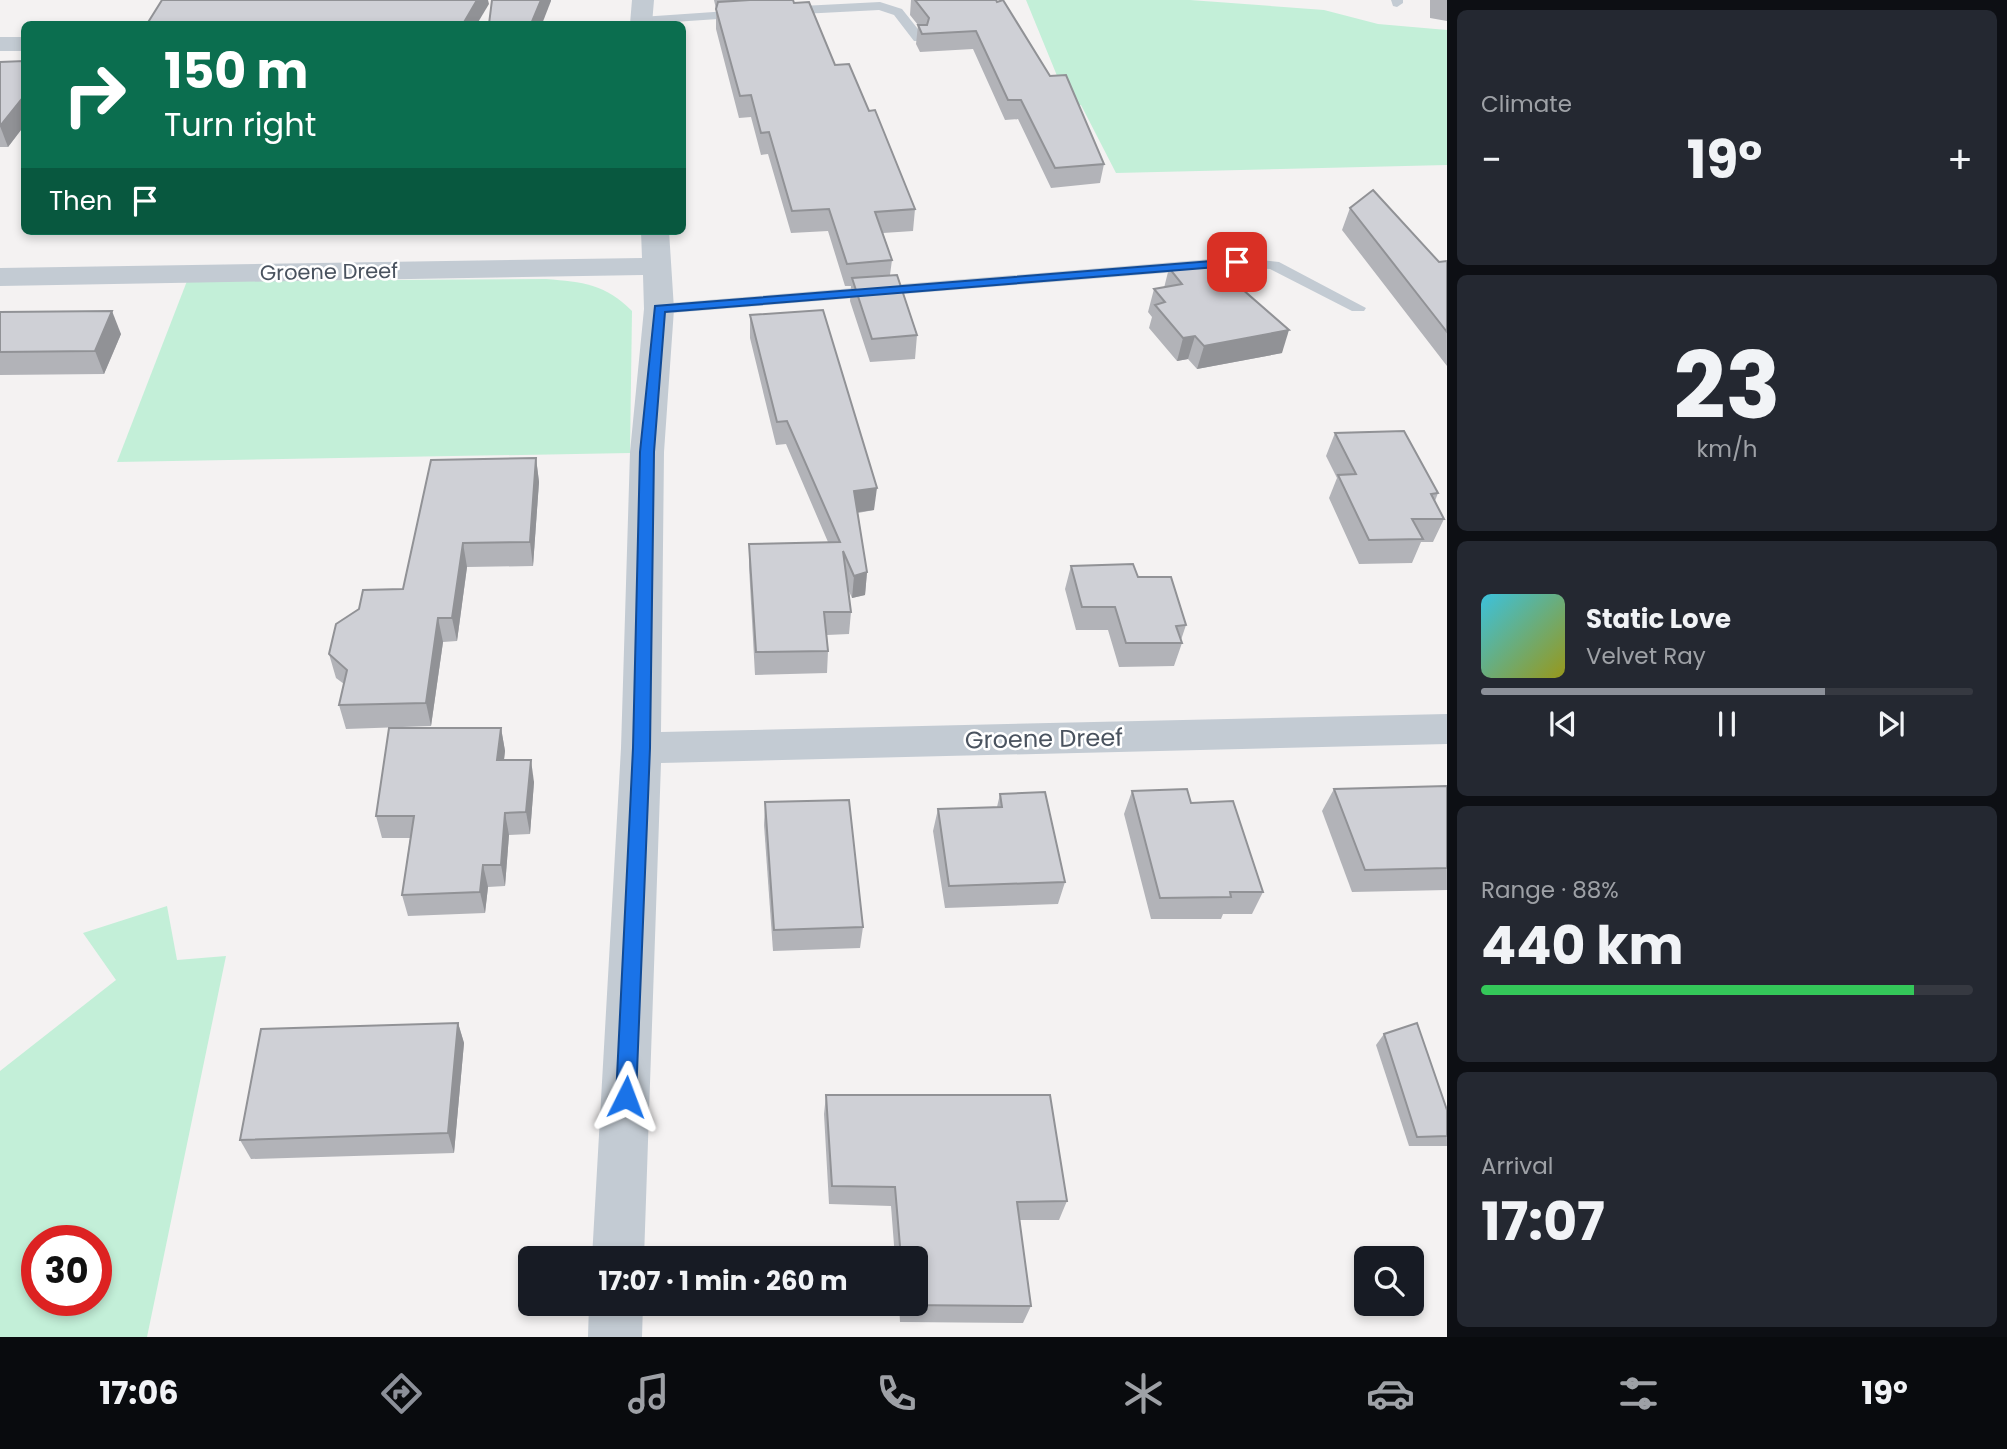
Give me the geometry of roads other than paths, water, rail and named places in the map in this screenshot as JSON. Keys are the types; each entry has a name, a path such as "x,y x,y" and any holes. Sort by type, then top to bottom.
{"street":[{"path":"0,44 21,44"},
{"name":"Groene Dreef","path":"0,278 656,248 659,309 647,452 641,748 619,1246"},
{"name":"Groene Dreef","path":"641,748 1447,729"},
{"path":"615,1337 616,1316"}],"lane":[{"path":"642,15 760,13 880,6 898,12 919,38"},
{"path":"659,309 1237,262 1273,265 1358,308"}]}
